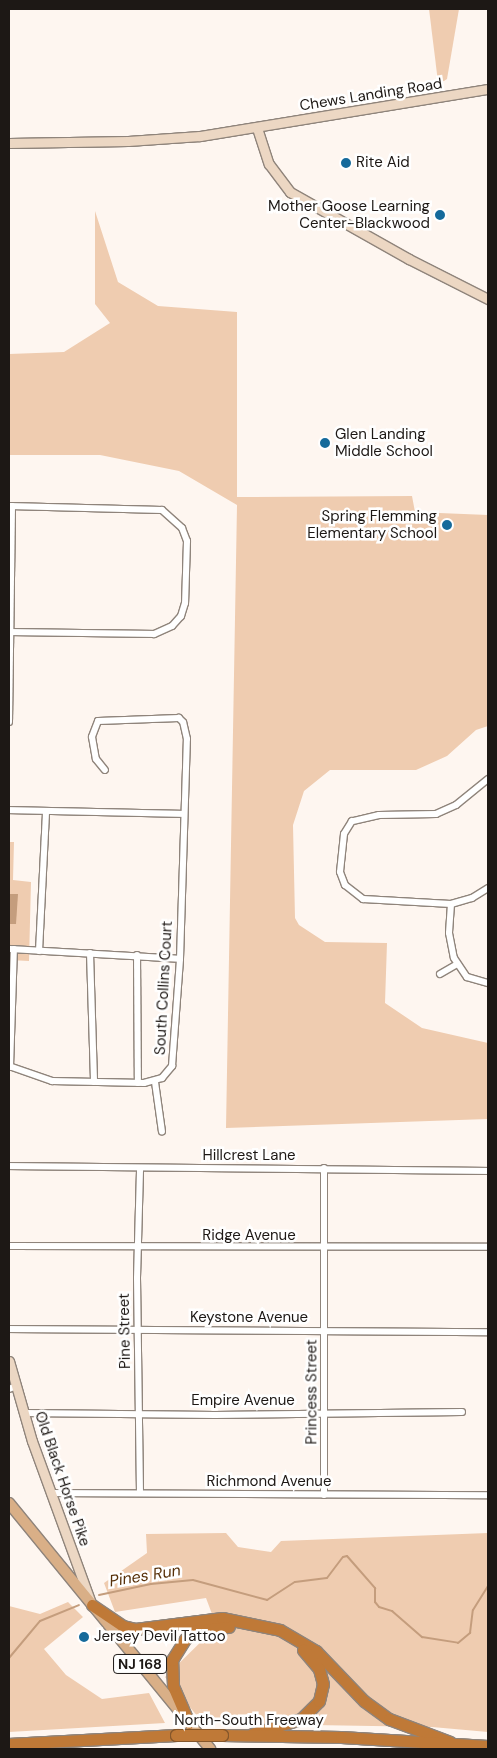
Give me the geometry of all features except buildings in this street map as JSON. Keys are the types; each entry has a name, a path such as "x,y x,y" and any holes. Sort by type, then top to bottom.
{"highway":[{"path":"92,1605 123,1626 135,1629 222,1618 280,1630 316,1651 376,1711 389,1719 450,1742"},
{"path":"189,1723 174,1686 172,1660 176,1650 195,1631 221,1626 242,1628 268,1634 304,1651 316,1662 323,1684 319,1701 310,1713 301,1720 252,1734"},
{"name":"North-South Freeway","path":"9,1744 176,1735 252,1734 450,1742 488,1746"}],"main road":[{"name":"NJ 168","path":"9,1503 210,1749"}],"street":[{"name":"Chews Landing Road","path":"9,143 164,140 257,128 488,89"},
{"path":"257,128 269,164 290,192 409,259 488,299"},
{"path":"9,722 11,506 162,510 182,528 187,541 186,603 181,616 172,626 154,634 11,632"},
{"name":"South Collins Court","path":"104,770 96,759 92,737 96,723 103,719 180,720 187,739 180,959 172,1066 155,1082"},
{"path":"488,779 448,810 436,814 360,817 352,820 344,834 340,872 344,885 355,895 363,899 451,904 472,898 488,888"},
{"path":"9,810 184,814"},
{"path":"39,951 46,811"},
{"path":"451,904 449,933 457,964 468,977 488,983"},
{"path":"162,1132 155,1082 52,1081 9,1066 11,949 180,959"},
{"path":"90,953 94,1082"},
{"path":"137,955 138,1083"},
{"path":"440,974 457,964"},
{"name":"Hillcrest Lane","path":"9,1166 488,1171"},
{"name":"Pine Street","path":"140,1168 137,1329 140,1494"},
{"name":"Princess Street","path":"324,1168 324,1495"},
{"name":"Ridge Avenue","path":"9,1246 139,1248 488,1247"},
{"name":"Keystone Avenue","path":"9,1329 488,1332"},
{"name":"Old Black Horse Pike","path":"9,1361 12,1388 24,1413 50,1493 92,1605"},
{"name":"Empire Avenue","path":"24,1413 462,1412"},
{"name":"Richmond Avenue","path":"50,1493 488,1495"}],"shaded area":[{"path":"429,9 459,9 447,79 438,82"},
{"path":"95,211 118,282 158,306 237,312 237,497 412,496 415,512 488,515 488,726 476,730 447,756 416,770 330,770 304,791 293,825 295,918 299,925 325,942 387,943 385,1003 422,1028 488,1043 488,1119 226,1128 237,505 179,471 100,455 9,455 9,354 64,352 110,323 95,304"},
{"path":"9,842 14,842 13,880 31,882 29,961 9,960"},
{"path":"9,894 18,894 16,924 9,924"},
{"path":"226,1533 238,1547 271,1552 281,1541 488,1533 488,1732 432,1727 203,1723 165,1677 211,1632 212,1614 206,1598 115,1612 104,1583 147,1553 146,1534"},
{"path":"68,1602 83,1617 44,1649 66,1675 102,1699 149,1693 165,1723 9,1732 9,1606 40,1614"}],"waterway":[{"name":"Pines Run","path":"99,1595 151,1584 193,1580 267,1600 295,1582 327,1578 343,1557 347,1556 375,1588 375,1602 379,1607 392,1611 422,1637 458,1643 470,1633 473,1610 488,1586"},
{"name":"Pines Run","path":"9,1658 40,1621 79,1605"}],"place":[{"name":"Rite Aid","path":"346,163"},
{"name":"Mother Goose Learning Center-Blackwood","path":"440,215"},
{"name":"Glen Landing Middle School","path":"325,443"},
{"name":"Spring Flemming Elementary School","path":"447,525"},
{"name":"Jersey Devil Tattoo","path":"84,1637"}]}
